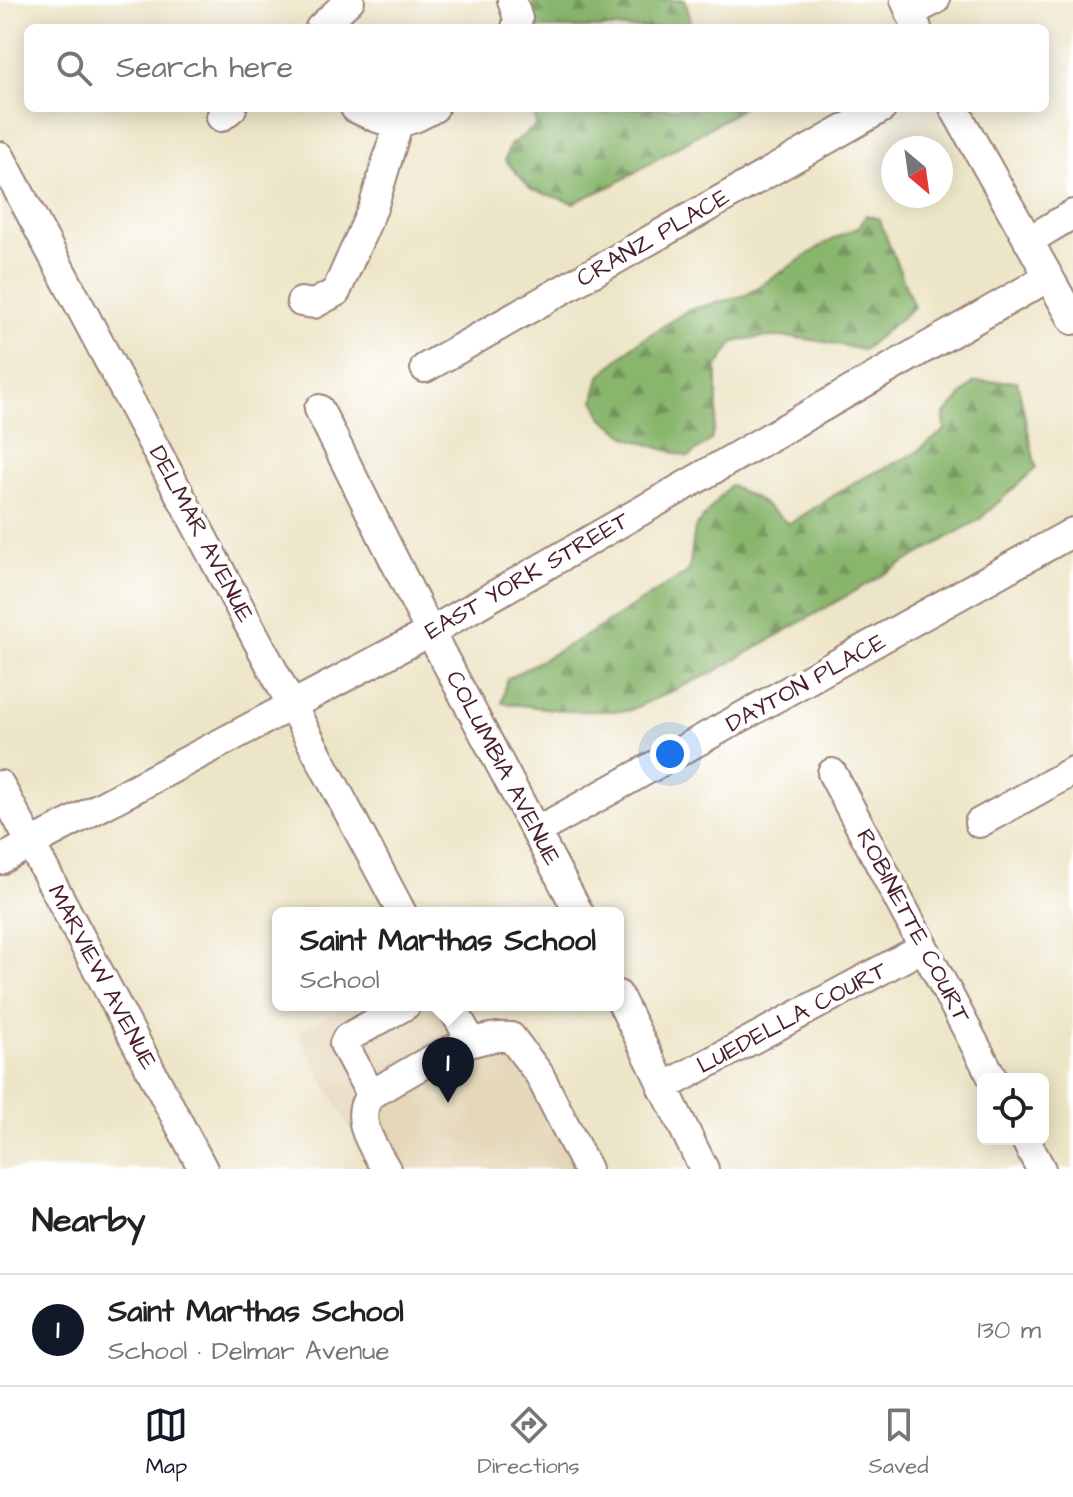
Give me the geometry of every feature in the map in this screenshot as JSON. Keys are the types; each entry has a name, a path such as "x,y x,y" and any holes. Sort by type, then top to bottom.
{"street":[{"path":"324,24 350,0"},
{"path":"512,0 517,24"},
{"path":"366,112 398,124 427,112"},
{"name":"CRANZ PLACE","path":"425,368 875,112"},
{"path":"956,112 1073,320"},
{"path":"301,302 314,304 336,292 373,208 398,124"},
{"name":"DELMAR AVENUE","path":"0,156 399,907"},
{"path":"1028,241 1073,214"},
{"name":"EAST YORK STREET","path":"0,860 430,632 1047,278"},
{"name":"COLUMBIA AVENUE","path":"319,409 430,632 576,907"},
{"name":"DAYTON PLACE","path":"537,831 1073,532"},
{"path":"979,823 1073,771"},
{"name":"ROBINETTE COURT","path":"832,773 990,1073"},
{"name":"MARVIEW AVENUE","path":"0,785 203,1169"},
{"name":"LUEDELLA COURT","path":"662,1088 922,948"},
{"path":"624,1008 704,1169"},
{"path":"371,1095 344,1044 347,1038 395,1011"},
{"path":"454,1011 471,1041"},
{"path":"386,1169 363,1119 365,1102 371,1095 471,1041 489,1035 511,1037 526,1052 587,1169"},
{"path":"1028,1145 1041,1169"}],"shaded area":[{"path":"337,1011 454,1011 467,1034 525,1037 596,1169 373,1169 297,1033"}],"green space":[{"path":"533,0 685,0 692,24 532,24"},
{"path":"534,112 736,112 613,185 573,203 531,189 505,160 510,145 536,126"},
{"path":"866,215 879,219 914,307 863,350 783,337 734,342 717,367 717,414 711,440 688,457 629,438 603,418 594,400 600,376 634,345 688,310 746,295 824,244 860,226"},
{"path":"1017,381 1036,468 980,519 714,672 628,711 569,711 502,703 507,679 587,635 689,571 695,528 730,485 757,499 789,524 855,482 914,454 945,430 944,415 974,382"}],"place":[{"name":"Saint Marthas School","path":"448,1103"}]}
